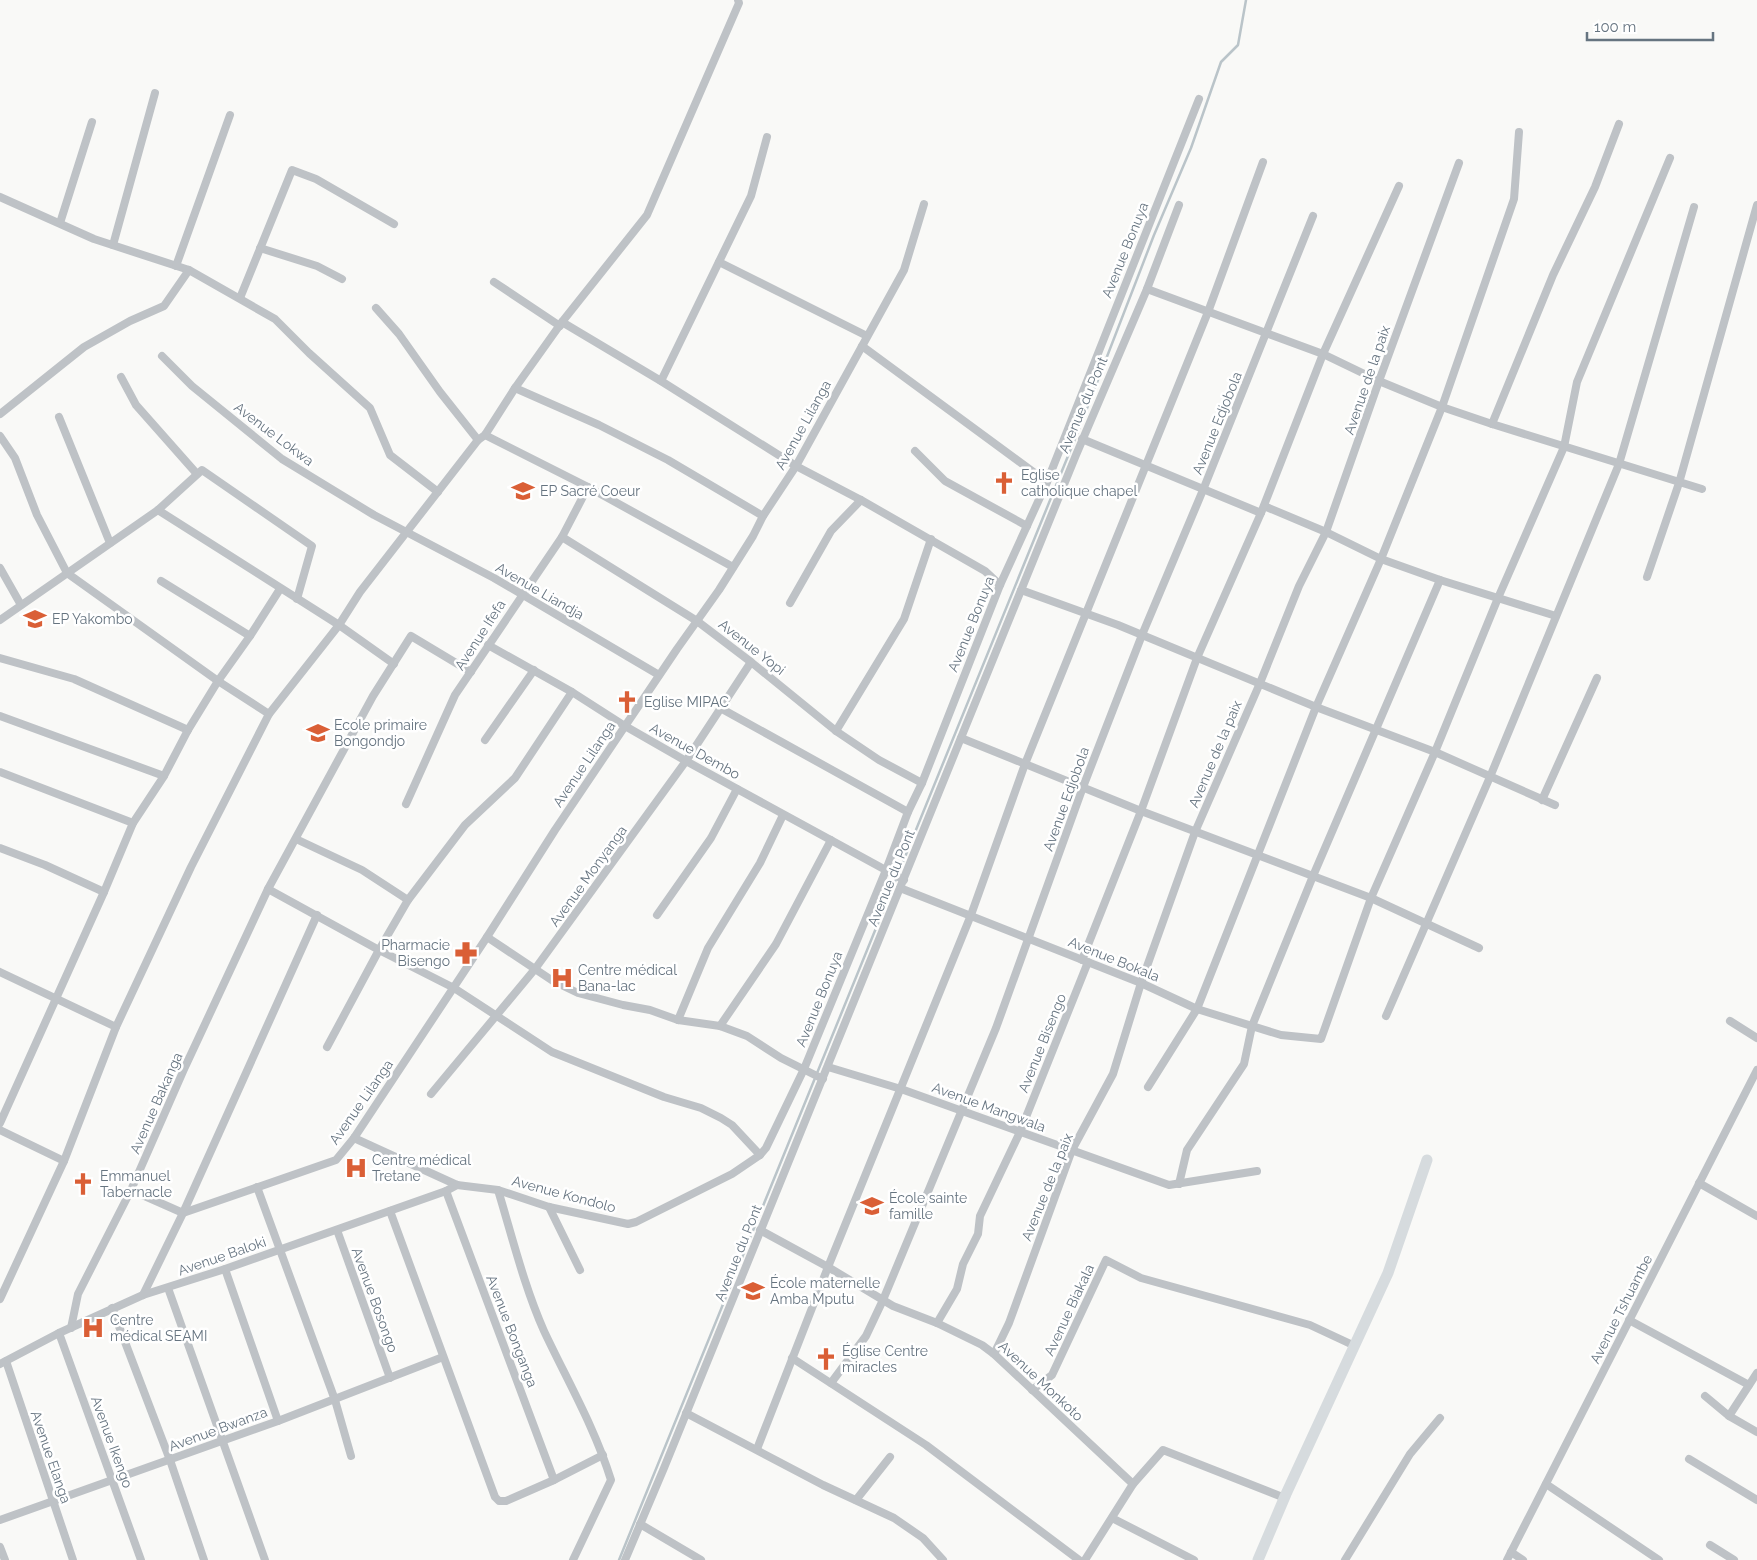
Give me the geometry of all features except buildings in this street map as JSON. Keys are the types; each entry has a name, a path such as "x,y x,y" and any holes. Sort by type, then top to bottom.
{"street":[{"path":"0,1299 64,1161 116,1027 191,867 269,714 339,625 360,592 478,440 485,435 515,388 561,324 647,215 738,0"},
{"path":"113,245 155,93"},
{"name":"Avenue Bonuya","path":"760,1155 766,1148 895,876 908,812 922,783 1000,586 1046,482 1199,99"},
{"path":"176,266 230,116"},
{"path":"60,222 92,122"},
{"path":"1492,424 1553,275 1595,187 1619,124"},
{"path":"1148,1087 1197,1009 1316,707 1381,559 1442,407 1514,199 1519,132"},
{"path":"661,381 751,196 767,137"},
{"path":"1371,898 1564,447 1576,382 1670,158"},
{"path":"757,1450 828,1267 971,916 1025,764 1208,312 1263,162"},
{"name":"Avenue de la paix","path":"994,1354 1009,1323 1072,1150 1113,1074 1142,983 1196,832 1299,586 1326,532 1459,163"},
{"path":"240,298 292,170 316,180 394,224"},
{"name":"Avenue Bisengo","path":"937,1323 957,1289 963,1264 978,1234 980,1216 1020,1132 1197,658 1263,509 1323,354 1399,186"},
{"path":"0,197 60,222 94,239 189,270 275,319 370,408 390,456 438,492"},
{"name":"Avenue Lilanga","path":"183,1212 336,1160 354,1138 454,988 555,830 659,675 719,590 753,536 763,516 796,466 904,270 924,204"},
{"name":"Avenue du Pont","path":"624,1560 760,1230 818,1076 828,1067 900,888 895,876 961,738 1082,439 1147,289 1180,205"},
{"path":"1647,577 1679,483 1757,205"},
{"path":"1386,1016 1490,777 1619,464 1694,207"},
{"name":"Avenue Edjobola","path":"831,1383 866,1336 884,1300 996,1028 1082,787 1142,635 1203,490 1313,216"},
{"path":"260,248 317,266 342,279"},
{"path":"719,262 867,336"},
{"path":"0,414 84,347 130,321 164,306 189,270"},
{"path":"494,282 561,324 661,381 796,466 861,500 985,571 1000,586"},
{"path":"1147,289 1323,354 1379,381 1442,407 1702,489"},
{"path":"376,308 400,334 440,392 478,440"},
{"path":"862,346 1046,482"},
{"name":"Avenue Lokwa","path":"162,356 192,386 282,459 407,533"},
{"path":"121,377 136,405 196,474"},
{"path":"515,388 599,425 668,460 763,516"},
{"path":"59,417 110,543"},
{"path":"485,435 588,487 733,567"},
{"path":"0,436 15,458 37,516 67,573 218,681 269,714"},
{"path":"1082,439 1203,490 1326,532 1381,559 1440,580 1556,616"},
{"path":"915,451 945,480 1027,526"},
{"path":"0,620 158,510 202,470 312,546 297,599"},
{"name":"Avenue Ifefa","path":"406,804 455,696 562,537 588,487"},
{"path":"790,603 831,531 861,500"},
{"path":"158,510 339,625 394,664"},
{"name":"Avenue Liandja","path":"407,533 522,594 659,675"},
{"name":"Avenue Yopi","path":"562,537 696,621 751,662 836,731 878,760 922,783"},
{"path":"836,731 904,619 931,539"},
{"path":"0,568 21,606"},
{"path":"1179,1184 1187,1150 1244,1064 1252,1026 1313,876 1440,580"},
{"path":"161,581 250,636"},
{"path":"0,1123 133,823 164,776 188,730 218,681 280,589"},
{"path":"1021,590 1086,613 1376,731 1435,752 1555,806"},
{"name":"Avenue Bakanga","path":"71,1328 78,1294 131,1190 185,1067 268,889 374,696 411,636 471,672"},
{"name":"Avenue Dembo","path":"488,645 572,692 686,762 895,876"},
{"path":"0,658 74,679 188,730"},
{"name":"Avenue Monyanga","path":"431,1094 536,969 686,762 751,662"},
{"path":"485,740 534,670"},
{"path":"1542,800 1597,678"},
{"path":"327,1047 408,900 465,825 515,778 572,692"},
{"path":"722,709 908,812"},
{"path":"0,716 164,776"},
{"path":"961,738 1141,811 1371,898 1479,948"},
{"path":"0,772 133,823"},
{"path":"658,915 711,838 737,789"},
{"path":"678,1020 708,948 760,863 783,815"},
{"path":"296,839 362,870 408,900"},
{"path":"720,1026 776,944 831,840"},
{"path":"0,848 45,864 104,892"},
{"name":"Avenue Bokala","path":"900,888 1142,983 1197,1009 1280,1035 1322,1039 1371,898"},
{"path":"268,889 379,950 454,988 552,1052 664,1097 701,1108 732,1125 760,1155"},
{"path":"144,1296 317,915"},
{"path":"487,937 553,981 578,992 614,1003 650,1010 678,1020 720,1026 747,1036 781,1058 818,1076"},
{"path":"0,972 116,1027"},
{"path":"1730,1021 1757,1038"},
{"name":"Avenue Mangwala","path":"828,1067 901,1089 1169,1185 1257,1171"},
{"name":"Avenue Tshuambe","path":"1509,1556 1757,1070"},
{"path":"0,1130 64,1161"},
{"name":"Avenue Kondolo","path":"354,1138 457,1185 498,1190 549,1207 628,1224 636,1222 732,1174 760,1155"},
{"path":"1258,1560 1388,1273 1427,1160"},
{"path":"1699,1183 1757,1216"},
{"name":"Avenue Baloki","path":"3,1363 59,1333 112,1308 225,1270 446,1191 457,1185"},
{"path":"257,1187 335,1400 351,1456"},
{"path":"131,1190 183,1212"},
{"path":"498,1190 532,1298 544,1329 603,1455 611,1480 573,1560"},
{"name":"Avenue Bonganga","path":"446,1191 554,1480"},
{"path":"549,1207 580,1270"},
{"path":"390,1211 495,1497 499,1501 506,1501 554,1480 603,1455"},
{"name":"Avenue Bosongo","path":"337,1230 390,1378"},
{"name":"Avenue Monkoto","path":"760,1230 828,1267 893,1306 937,1323 982,1345 994,1354 1133,1484"},
{"name":"Avenue Biakala","path":"1032,1390 1052,1375 1106,1260 1141,1278 1310,1325 1355,1346"},
{"path":"225,1270 278,1421"},
{"path":"168,1288 265,1560"},
{"path":"112,1308 170,1460 204,1560"},
{"path":"1630,1320 1749,1385"},
{"name":"Avenue Ikengo","path":"59,1333 141,1560"},
{"name":"Avenue Bwanza","path":"0,1520 278,1421 443,1357"},
{"path":"792,1358 926,1445 1079,1560"},
{"name":"Avenue Elanga","path":"3,1363 73,1560"},
{"path":"1729,1416 1757,1373"},
{"path":"1705,1396 1729,1416 1757,1432"},
{"path":"686,1413 822,1485 894,1518 923,1538 943,1560"},
{"path":"1345,1560 1410,1454 1440,1418"},
{"path":"1085,1560 1133,1484 1163,1450 1286,1496"},
{"path":"856,1500 890,1457"},
{"path":"1689,1459 1757,1500"},
{"path":"1546,1484 1659,1560"},
{"path":"1112,1518 1194,1560"},
{"path":"640,1524 701,1560"},
{"path":"1710,1545 1734,1560"},
{"path":"0,1547 5,1560"},
{"path":"1509,1556 1523,1560"}],"waterway":[{"path":"619,1560 1079,429 1154,235 1191,148 1221,62 1238,45 1246,0"}],"place":[{"name":"Eglise catholique chapel","path":"1004,483"},
{"name":"EP Sacré Coeur","path":"523,491"},
{"name":"EP Yakombo","path":"35,619"},
{"name":"Eglise MIPAC","path":"627,702"},
{"name":"Ecole primaire Bongondjo","path":"318,733"},
{"name":"Pharmacie Bisengo","path":"466,953"},
{"name":"Centre médical Bana-lac","path":"562,978"},
{"name":"Centre médical Tretane","path":"356,1168"},
{"name":"Emmanuel Tabernacle","path":"83,1184"},
{"name":"École sainte famille","path":"872,1206"},
{"name":"École maternelle Amba Mputu","path":"753,1291"},
{"name":"Centre médical SEAMI","path":"93,1328"},
{"name":"Église Centre miracles","path":"826,1359"}]}
